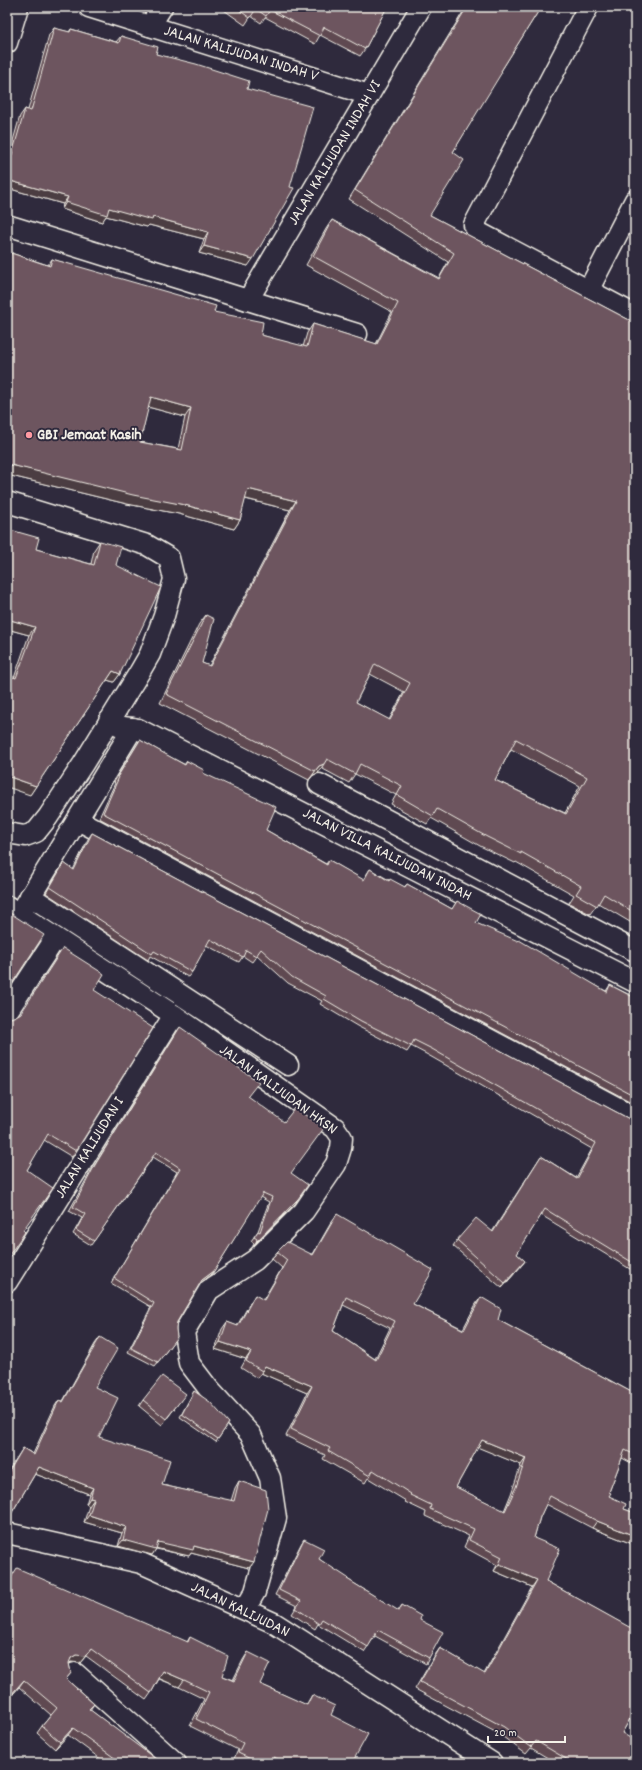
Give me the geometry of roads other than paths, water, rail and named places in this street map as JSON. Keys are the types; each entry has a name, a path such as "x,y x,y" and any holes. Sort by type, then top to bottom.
{"street":[{"path":"7,43 18,7"},
{"name":"JALAN KALIJUDAN INDAH V","path":"89,7 370,95"},
{"path":"150,26 162,7"},
{"name":"JALAN KALIJUDAN INDAH VI","path":"248,300 421,7"},
{"path":"588,7 474,225 480,233 635,315"},
{"path":"588,291 635,200"},
{"path":"7,225 358,334"},
{"path":"7,502 146,545 169,558 174,579 164,616 150,654 83,764 48,817 36,832 26,836 7,833"},
{"path":"13,910 30,896 136,729 132,715 113,714"},
{"name":"JALAN VILLA KALIJUDAN INDAH","path":"136,729 635,982"},
{"path":"7,829 16,827 28,821 58,786 83,764"},
{"name":"JALAN VILLA KALIJUDAN INDAH","path":"320,784 635,950"},
{"path":"78,820 635,1118"},
{"path":"30,896 288,1065"},
{"name":"JALAN KALIJUDAN HKSN","path":"13,910 55,939 174,1015 335,1128 342,1138 341,1148 336,1164 304,1211 255,1260 209,1290 184,1332 189,1363 208,1388 250,1435 270,1478 276,1518 255,1592 245,1610"},
{"path":"7,1012 55,939"},
{"name":"JALAN KALIJUDAN I","path":"7,1282 174,1015"},
{"name":"JALAN KALIJUDAN","path":"7,1532 141,1563 274,1623 492,1763"},
{"path":"75,1673 176,1763"}],"place":[{"name":"GBI Jemaat Kasih","path":"29,435"}]}
